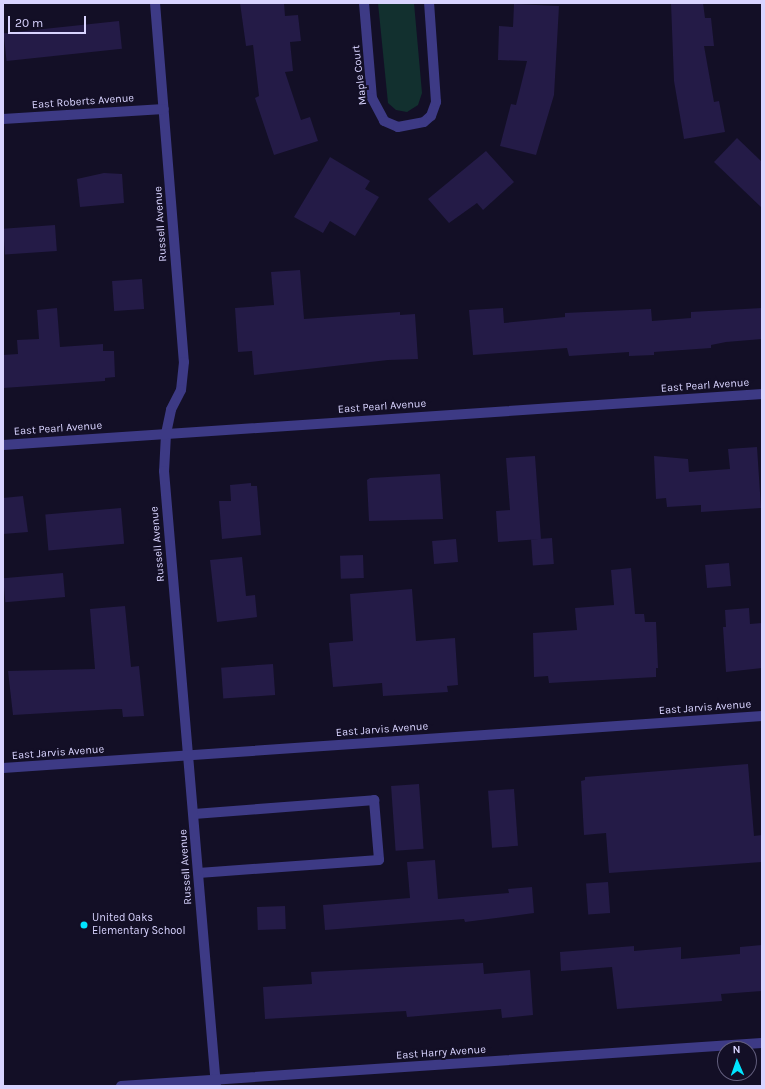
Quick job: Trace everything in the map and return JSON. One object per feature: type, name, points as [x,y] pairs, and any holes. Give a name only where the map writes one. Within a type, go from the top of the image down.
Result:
[{"type":"street","name":"Russell Avenue","points":[[155,3],[184,362],[181,390],[171,410],[166,434],[164,471],[216,1083]]},
{"type":"street","name":"Maple Court","points":[[364,3],[372,98],[384,121],[398,127],[424,122],[431,116],[436,102],[429,3]]},
{"type":"street","name":"East Roberts Avenue","points":[[3,119],[164,108]]},
{"type":"street","name":"East Pearl Avenue","points":[[3,445],[762,394]]},
{"type":"street","name":"East Jarvis Avenue","points":[[3,768],[762,716]]},
{"type":"street","points":[[194,814],[374,800],[379,860],[198,873]]},
{"type":"street","name":"East Harry Avenue","points":[[122,1086],[216,1083],[762,1043]]},
{"type":"green space","points":[[378,3],[414,3],[422,93],[418,105],[407,112],[396,110],[388,103]]},
{"type":"building","points":[[240,3],[284,3],[285,16],[298,15],[301,41],[290,42],[293,71],[285,72],[301,120],[310,117],[318,141],[274,155],[255,98],[259,96],[253,45],[246,46]]},
{"type":"building","points":[[671,3],[703,3],[705,18],[711,18],[714,46],[704,46],[714,102],[719,101],[725,132],[684,139],[674,81]]},
{"type":"building","points":[[514,4],[559,6],[554,95],[536,155],[500,146],[511,104],[516,105],[527,61],[498,60],[499,26],[513,27]]},
{"type":"building","points":[[119,21],[122,49],[7,61],[4,33]]},
{"type":"building","points":[[737,138],[762,162],[762,208],[714,162]]},
{"type":"building","points":[[486,151],[514,182],[483,210],[477,203],[449,223],[428,199]]},
{"type":"building","points":[[330,157],[370,181],[365,189],[379,197],[355,236],[330,221],[323,233],[294,217]]},
{"type":"building","points":[[104,173],[122,174],[124,203],[80,207],[77,179]]},
{"type":"building","points":[[55,225],[57,251],[5,255],[3,229]]},
{"type":"building","points":[[300,270],[304,319],[400,312],[400,315],[415,314],[418,359],[388,360],[254,375],[252,351],[238,352],[235,308],[274,305],[271,272]]},
{"type":"building","points":[[142,279],[144,309],[114,311],[112,281]]},
{"type":"building","points":[[57,308],[60,347],[103,344],[103,351],[114,351],[115,377],[105,378],[105,381],[3,388],[3,355],[18,354],[17,340],[39,339],[37,310]]},
{"type":"building","points":[[503,308],[504,323],[565,317],[565,313],[651,309],[652,321],[691,318],[691,312],[762,308],[762,339],[726,342],[711,345],[711,348],[654,352],[654,355],[629,356],[629,352],[569,356],[567,348],[473,355],[469,310]]},
{"type":"building","points":[[757,447],[761,508],[701,512],[701,505],[667,507],[666,498],[656,499],[654,456],[688,459],[689,472],[730,469],[728,449]]},
{"type":"building","points":[[535,456],[541,539],[498,542],[496,511],[510,510],[506,458]]},
{"type":"building","points":[[440,474],[443,519],[369,521],[367,480],[370,478]]},
{"type":"building","points":[[251,483],[251,486],[257,486],[261,535],[222,539],[219,501],[231,501],[230,485]]},
{"type":"building","points":[[23,496],[28,532],[3,534],[3,498]]},
{"type":"building","points":[[121,508],[124,544],[48,550],[45,515]]},
{"type":"building","points":[[552,538],[554,564],[533,565],[531,539]]},
{"type":"building","points":[[456,539],[458,562],[434,564],[432,541]]},
{"type":"building","points":[[363,555],[364,578],[341,579],[340,556]]},
{"type":"building","points":[[242,557],[246,596],[255,595],[257,617],[217,622],[210,560]]},
{"type":"building","points":[[729,563],[731,586],[707,588],[705,565]]},
{"type":"building","points":[[631,568],[635,614],[644,614],[645,622],[656,622],[658,668],[656,668],[656,677],[549,683],[548,676],[534,677],[533,633],[577,630],[575,608],[614,605],[611,570]]},
{"type":"building","points":[[63,573],[65,597],[5,602],[3,578]]},
{"type":"building","points":[[412,589],[416,641],[455,638],[458,685],[447,686],[448,692],[383,696],[382,683],[333,687],[329,643],[353,641],[350,594]]},
{"type":"building","points":[[125,606],[131,667],[139,666],[144,716],[123,717],[122,709],[13,715],[8,671],[95,669],[90,609]]},
{"type":"building","points":[[749,608],[750,624],[762,623],[762,668],[726,672],[723,627],[726,627],[725,610]]},
{"type":"building","points":[[273,664],[275,695],[223,699],[221,668]]},
{"type":"building","points":[[748,764],[754,836],[762,835],[762,862],[609,873],[606,833],[584,835],[581,781],[585,780],[585,777]]},
{"type":"building","points":[[419,784],[424,849],[396,851],[391,786]]},
{"type":"building","points":[[514,789],[518,846],[492,848],[488,791]]},
{"type":"building","points":[[435,860],[438,899],[509,893],[508,889],[532,887],[534,913],[465,922],[464,919],[325,930],[323,905],[410,898],[407,862]]},
{"type":"building","points":[[608,882],[610,913],[588,914],[586,884]]},
{"type":"building","points":[[285,906],[286,929],[258,930],[257,907]]},
{"type":"building","points":[[762,945],[762,991],[721,994],[722,1001],[617,1009],[612,967],[561,971],[560,952],[634,946],[634,951],[681,947],[681,959],[740,954],[740,947]]},
{"type":"building","points":[[483,963],[484,974],[530,970],[533,1015],[502,1018],[501,1009],[407,1017],[406,1011],[265,1019],[263,987],[312,984],[311,972]]},
{"type":"place","name":"United Oaks Elementary School","points":[[84,925]]}]
